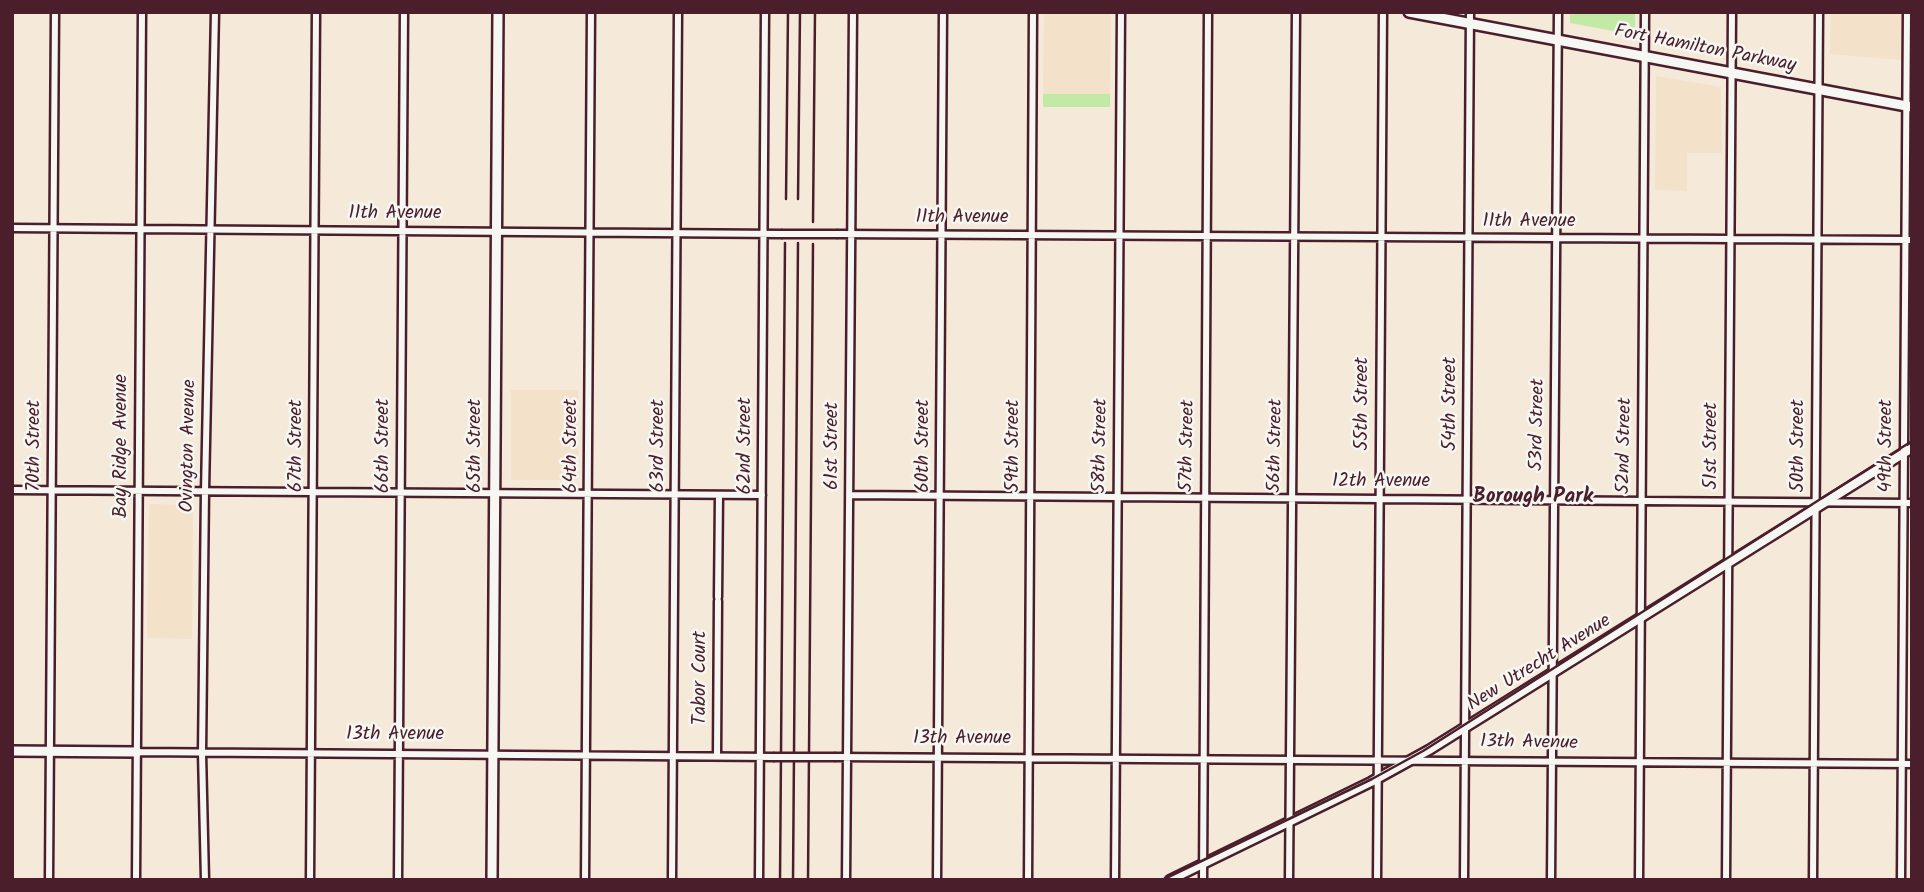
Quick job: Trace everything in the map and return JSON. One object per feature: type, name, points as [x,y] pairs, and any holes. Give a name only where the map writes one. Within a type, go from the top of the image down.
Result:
[{"type":"main road","name":"65th Street","points":[[492,880],[498,12]]},
{"type":"main road","name":"Fort Hamilton Parkway","points":[[1409,12],[1909,107]]},
{"type":"main road","name":"13th Avenue","points":[[12,751],[137,752]]},
{"type":"street","name":"70th Street","points":[[49,880],[55,12]]},
{"type":"street","name":"Bay Ridge Avenue","points":[[136,880],[142,12]]},
{"type":"street","name":"Ovington Avenue","points":[[205,880],[202,752],[205,491],[215,12]]},
{"type":"street","name":"67th Street","points":[[310,880],[316,12]]},
{"type":"street","name":"66th Street","points":[[398,880],[404,12]]},
{"type":"street","name":"64th Street","points":[[585,880],[591,12]]},
{"type":"street","name":"63rd Street","points":[[672,880],[678,12]]},
{"type":"street","name":"62nd Street","points":[[760,880],[765,12]]},
{"type":"street","name":"61st Street","points":[[846,880],[853,12]]},
{"type":"street","name":"60th Street","points":[[937,880],[943,12]]},
{"type":"street","name":"59th Street","points":[[1028,880],[1034,12]]},
{"type":"street","name":"58th Street","points":[[1115,880],[1121,12]]},
{"type":"street","name":"57th Street","points":[[1202,880],[1209,12]]},
{"type":"street","name":"56th Street","points":[[1289,880],[1296,12]]},
{"type":"street","name":"55th Street","points":[[1377,880],[1383,12]]},
{"type":"street","name":"54th Street","points":[[1464,880],[1470,12]]},
{"type":"street","name":"53rd Street","points":[[1551,880],[1558,12]]},
{"type":"street","name":"52nd Street","points":[[1639,880],[1645,12]]},
{"type":"street","name":"51st Street","points":[[1726,880],[1732,12]]},
{"type":"street","name":"50th Street","points":[[1813,880],[1819,12]]},
{"type":"street","name":"49th Street","points":[[1901,880],[1903,503],[1908,451],[1907,12]]},
{"type":"street","name":"11th Avenue","points":[[12,228],[1909,240]]},
{"type":"street","name":"New Utrecht Avenue","points":[[1170,880],[1378,779],[1465,729],[1816,506],[1826,503],[1908,451]]},
{"type":"street","points":[[12,490],[762,495]]},
{"type":"street","name":"Tabor Court","points":[[717,756],[719,495]]},
{"type":"street","name":"12th Avenue","points":[[850,495],[1554,500],[1816,506]]},
{"type":"street","points":[[1826,503],[1912,503]]},
{"type":"street","name":"13th Avenue","points":[[137,752],[1912,764]]},
{"type":"shaded area","points":[[1044,12],[1111,12],[1110,107],[1043,107]]},
{"type":"shaded area","points":[[1831,12],[1912,12],[1912,61],[1830,54]]},
{"type":"shaded area","points":[[1656,76],[1721,87],[1722,153],[1687,153],[1687,191],[1655,190]]},
{"type":"shaded area","points":[[511,390],[578,390],[578,480],[511,480]]},
{"type":"shaded area","points":[[149,504],[193,505],[192,639],[147,638]]},
{"type":"green space","points":[[1570,12],[1635,12],[1635,35],[1570,23]]},
{"type":"green space","points":[[1043,94],[1110,94],[1110,107],[1043,107]]},
{"type":"railway","points":[[786,199],[788,12]]},
{"type":"railway","points":[[798,199],[800,12]]},
{"type":"railway","points":[[813,222],[815,12]]},
{"type":"railway","points":[[780,880],[785,243]]},
{"type":"railway","points":[[793,880],[798,243]]},
{"type":"railway","points":[[808,880],[813,244]]},
{"type":"railway","points":[[1162,880],[1372,779],[1423,751],[1912,441]]},
{"type":"district","name":"Borough Park","points":[[1533,498]]}]
